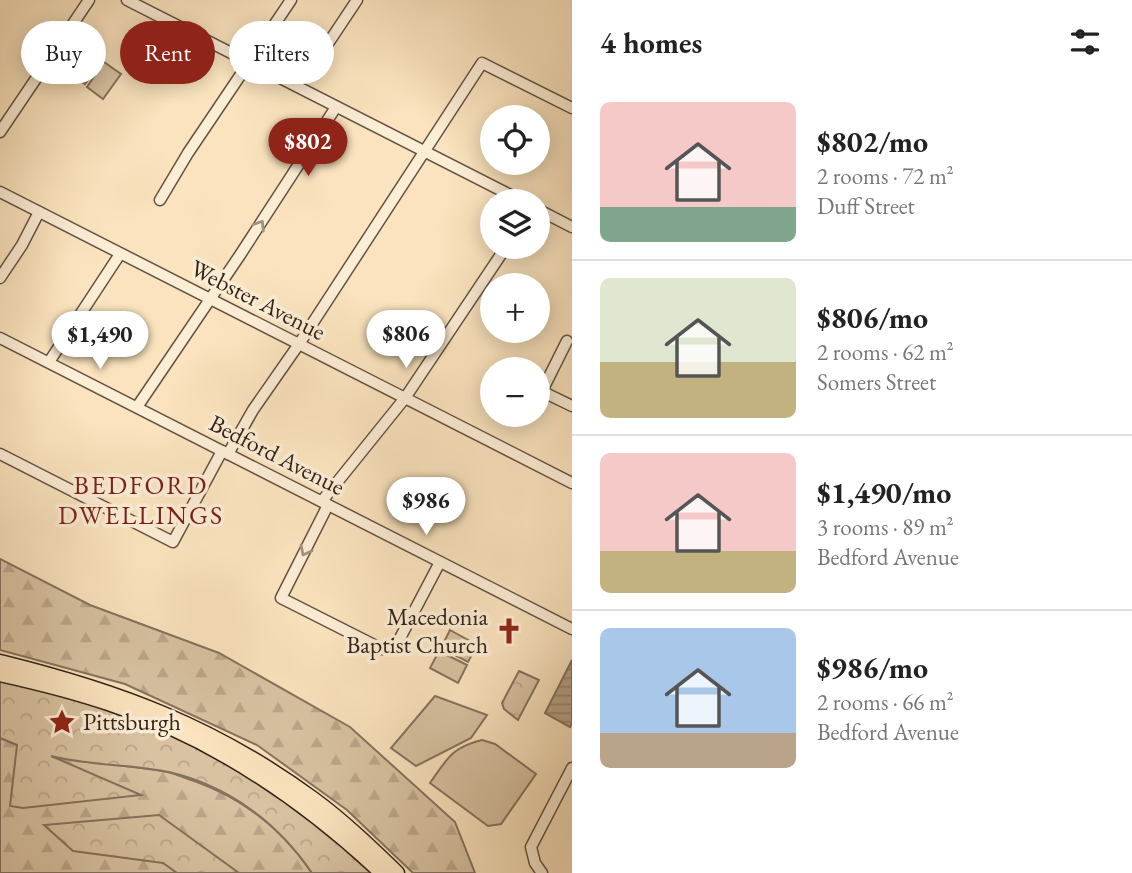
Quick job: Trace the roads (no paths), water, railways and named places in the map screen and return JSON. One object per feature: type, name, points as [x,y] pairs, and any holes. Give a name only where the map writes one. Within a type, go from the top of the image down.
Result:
[{"type":"main road","points":[[0,662],[122,696],[157,709],[222,741],[315,800],[397,873]]},
{"type":"main road","points":[[0,674],[110,704],[161,723],[208,746],[297,801],[382,873]]},
{"type":"street","points":[[0,132],[89,0]]},
{"type":"street","points":[[127,0],[229,53]]},
{"type":"street","points":[[277,21],[291,0]]},
{"type":"street","points":[[334,34],[357,0]]},
{"type":"street","points":[[0,454],[173,542],[225,452],[299,344],[482,63],[572,108]]},
{"type":"street","points":[[160,200],[235,84]]},
{"type":"street","points":[[290,84],[498,189]]},
{"type":"street","points":[[137,407],[211,299],[335,107]]},
{"type":"street","name":"Webster Avenue","points":[[0,192],[572,484]]},
{"type":"street","points":[[0,278],[22,245],[38,212]]},
{"type":"street","points":[[550,216],[572,227]]},
{"type":"street","points":[[49,362],[120,254]]},
{"type":"street","points":[[440,562],[393,647],[383,649],[281,598],[325,503],[405,398],[498,259]]},
{"type":"street","name":"Bedford Avenue","points":[[0,338],[572,629]]},
{"type":"street","points":[[550,372],[568,341]]},
{"type":"street","points":[[550,395],[572,406]]},
{"type":"street","points":[[542,873],[535,863],[531,848],[572,769]]},
{"type":"place","name":"Macedonia Baptist Church","points":[[509,631]]},
{"type":"place","name":"Pittsburgh","points":[[62,722]]},
{"type":"district","name":"BEDFORD DWELLINGS","points":[[141,500]]}]
